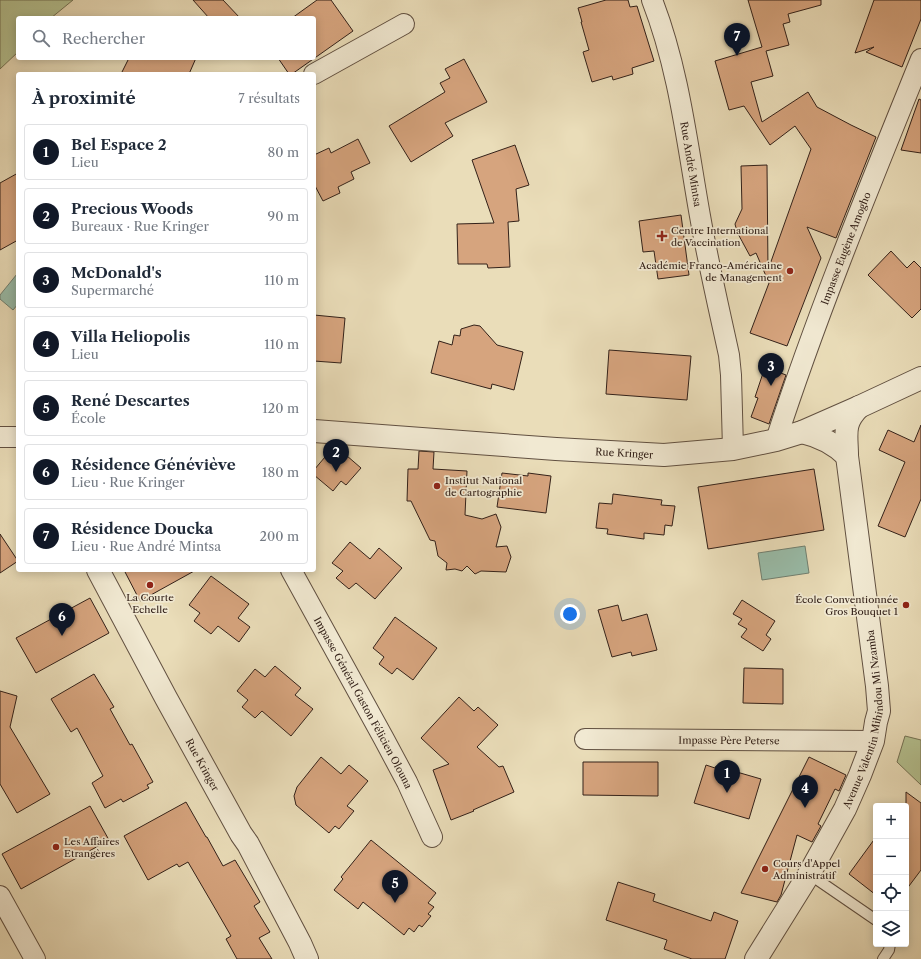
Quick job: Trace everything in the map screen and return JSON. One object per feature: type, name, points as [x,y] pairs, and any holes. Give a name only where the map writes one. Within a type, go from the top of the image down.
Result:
[{"type":"street","name":"Rue André Mintsa","points":[[652,0],[674,67],[685,121],[700,216],[729,355],[733,449]]},
{"type":"street","points":[[316,73],[404,24]]},
{"type":"street","name":"Impasse Eugène Amogho","points":[[776,440],[794,385],[845,247],[921,58]]},
{"type":"street","name":"Rue Kringer","points":[[316,431],[556,449],[664,455],[733,449],[776,440],[802,432],[921,378]]},
{"type":"street","name":"Avenue Valentin Mihindou Mi Nzamba","points":[[756,959],[809,874],[845,809],[873,741],[878,711],[877,686],[846,441],[849,419],[859,407]]},
{"type":"street","points":[[802,432],[822,438],[841,450],[847,456]]},
{"type":"street","points":[[0,437],[16,437]]},
{"type":"street","name":"Rue Kringer","points":[[99,572],[166,698],[248,844],[307,959]]},
{"type":"street","name":"Impasse Général Gaston Félicien Olouna","points":[[292,572],[382,734],[407,782],[432,837]]},
{"type":"street","name":"Impasse Père Peterse","points":[[585,739],[873,741]]},
{"type":"street","points":[[0,896],[35,959]]},
{"type":"lane","points":[[809,874],[873,918]]},
{"type":"lane","points":[[883,959],[890,947]]},
{"type":"shaded area","points":[[0,0],[73,0],[53,16],[16,16],[16,54],[0,69]]},
{"type":"shaded area","points":[[16,275],[16,306],[13,310],[0,299],[0,295]]},
{"type":"shaded area","points":[[805,546],[809,573],[762,580],[758,553]]},
{"type":"shaded area","points":[[905,736],[921,740],[921,785],[897,762]]},
{"type":"building","points":[[193,0],[223,0],[238,16],[207,16]]},
{"type":"building","points":[[317,0],[331,0],[353,31],[316,57],[316,16],[295,16]]},
{"type":"building","points":[[606,0],[628,0],[630,7],[637,6],[654,61],[632,68],[633,74],[613,80],[612,76],[592,82],[583,52],[589,50],[578,8]]},
{"type":"building","points":[[748,0],[821,0],[821,5],[788,14],[790,22],[783,24],[789,45],[766,51],[773,76],[751,82],[762,122],[808,92],[817,107],[876,137],[836,238],[807,227],[821,258],[787,346],[750,333],[769,283],[756,253],[750,256],[737,232],[735,224],[742,209],[741,166],[767,165],[768,270],[811,149],[795,126],[770,145],[744,106],[729,110],[715,61],[762,47]]},
{"type":"building","points":[[874,0],[921,0],[921,19],[902,67],[866,52],[874,47],[855,53]]},
{"type":"building","points":[[464,59],[487,102],[445,123],[453,136],[411,162],[389,126],[445,92],[440,83],[450,78],[445,69]]},
{"type":"building","points":[[128,60],[195,60],[190,72],[122,72]]},
{"type":"building","points":[[279,60],[312,60],[295,72],[288,72]]},
{"type":"building","points":[[919,99],[921,100],[921,153],[901,150]]},
{"type":"building","points":[[358,139],[370,163],[351,172],[354,179],[338,187],[340,193],[323,201],[316,188],[316,154],[329,148],[331,153]]},
{"type":"building","points":[[515,145],[529,185],[516,189],[519,221],[508,222],[510,267],[488,268],[487,264],[458,264],[457,224],[494,223],[472,160]]},
{"type":"building","points":[[16,174],[16,241],[0,250],[0,183]]},
{"type":"building","name":"Centre International de Vaccination","points":[[681,215],[689,275],[658,279],[654,251],[643,252],[639,221]]},
{"type":"building","points":[[891,251],[907,268],[914,261],[921,268],[921,309],[912,318],[868,275]]},
{"type":"building","points":[[316,315],[345,318],[341,363],[316,361]]},
{"type":"building","points":[[474,325],[480,326],[497,345],[523,352],[514,390],[492,384],[491,389],[431,373],[439,341],[452,345],[454,335],[460,336],[461,329]]},
{"type":"building","points":[[609,350],[691,356],[687,400],[606,394]]},
{"type":"building","points":[[765,367],[786,375],[769,424],[751,417],[758,398],[755,397]]},
{"type":"building","points":[[921,425],[921,499],[905,537],[878,526],[905,462],[879,450],[888,430],[914,442]]},
{"type":"building","points":[[339,449],[361,468],[346,485],[341,481],[333,491],[316,477],[316,468],[325,457],[329,461]]},
{"type":"building","points":[[419,451],[434,452],[433,469],[467,471],[465,515],[482,519],[496,514],[501,527],[496,547],[507,546],[511,557],[506,572],[481,571],[475,574],[467,566],[462,571],[455,569],[446,570],[447,563],[438,556],[435,541],[430,540],[411,501],[407,501],[408,469],[418,469]]},
{"type":"building","points":[[814,469],[824,530],[708,549],[698,487]]},
{"type":"building","points":[[502,473],[528,476],[528,473],[551,476],[546,513],[497,507]]},
{"type":"building","points":[[613,494],[662,500],[661,505],[675,506],[672,526],[665,525],[664,535],[644,533],[644,539],[607,534],[608,529],[596,528],[599,503],[612,504]]},
{"type":"building","points":[[0,534],[16,558],[16,562],[0,573]]},
{"type":"building","points":[[350,542],[370,559],[379,548],[402,568],[375,599],[356,583],[349,589],[336,578],[343,571],[332,563]]},
{"type":"building","name":"La Courte Echelle","points":[[125,572],[192,572],[140,601]]},
{"type":"building","points":[[211,576],[249,604],[238,618],[250,627],[239,642],[218,626],[211,634],[194,621],[200,613],[189,605]]},
{"type":"building","points":[[90,598],[109,633],[36,673],[16,638]]},
{"type":"building","points":[[742,600],[775,621],[766,635],[771,639],[763,651],[741,637],[747,629],[738,624],[742,619],[733,614]]},
{"type":"building","points":[[618,605],[622,621],[647,614],[657,650],[632,656],[631,652],[612,657],[598,610]]},
{"type":"building","points":[[395,617],[437,648],[413,680],[397,668],[392,674],[379,664],[384,657],[373,648]]},
{"type":"building","points":[[275,666],[301,688],[295,695],[313,709],[291,736],[262,711],[255,718],[242,707],[248,700],[237,691],[255,669],[265,677]]},
{"type":"building","points":[[744,668],[783,669],[783,704],[743,703]]},
{"type":"building","points":[[94,674],[114,707],[110,709],[153,782],[147,785],[149,788],[123,802],[121,799],[105,808],[92,783],[103,776],[77,728],[71,732],[51,699]]},
{"type":"building","points":[[0,691],[17,696],[10,727],[50,794],[17,813],[0,784]]},
{"type":"building","points":[[459,697],[474,711],[478,707],[498,725],[477,747],[499,767],[503,766],[514,792],[451,820],[433,770],[449,764],[421,738]]},
{"type":"building","points":[[321,757],[341,774],[349,765],[368,781],[347,806],[354,811],[339,829],[335,826],[329,833],[296,805],[294,796],[297,787]]},
{"type":"building","points":[[809,757],[846,775],[839,791],[835,789],[818,824],[821,826],[812,842],[797,835],[781,895],[777,902],[741,893]]},
{"type":"building","points":[[583,762],[658,762],[658,796],[583,795]]},
{"type":"building","points":[[706,765],[715,768],[716,766],[761,779],[749,819],[694,803]]},
{"type":"building","points":[[906,792],[921,803],[921,870],[909,886],[909,803],[906,803]]},
{"type":"building","points":[[186,802],[223,866],[235,860],[260,902],[254,906],[270,932],[259,938],[272,959],[237,959],[226,939],[231,936],[188,862],[179,867],[177,864],[148,880],[124,836]]},
{"type":"building","name":"Les Affaires Etrangères","points":[[90,806],[109,840],[21,889],[2,854]]},
{"type":"building","points":[[371,840],[436,893],[428,903],[434,907],[428,914],[431,916],[422,927],[419,925],[414,932],[409,928],[404,935],[363,902],[358,909],[334,890],[343,879],[341,877]]},
{"type":"building","points":[[873,841],[873,893],[849,874]]},
{"type":"building","points":[[618,882],[655,894],[653,901],[711,921],[714,912],[738,921],[725,959],[692,959],[664,949],[667,940],[606,920]]},
{"type":"place","name":"Résidence Doucka","points":[[737,56]]},
{"type":"place","name":"Centre International de Vaccination","points":[[662,236]]},
{"type":"place","name":"Académie Franco-Américaine de Management","points":[[790,271]]},
{"type":"place","name":"McDonald's","points":[[771,386]]},
{"type":"place","name":"Precious Woods","points":[[336,472]]},
{"type":"place","name":"Institut National de Cartographie","points":[[437,486]]},
{"type":"place","name":"La Courte Echelle","points":[[150,585]]},
{"type":"place","name":"École Conventionnée Gros Bouquet 1","points":[[906,605]]},
{"type":"place","name":"Résidence Généviève","points":[[62,636]]},
{"type":"place","name":"Bel Espace 2","points":[[727,793]]},
{"type":"place","name":"Villa Heliopolis","points":[[805,808]]},
{"type":"place","name":"Les Affaires Etrangères","points":[[56,847]]},
{"type":"place","name":"Cours d'Appel Administratif","points":[[765,869]]},
{"type":"place","name":"René Descartes","points":[[395,903]]}]
